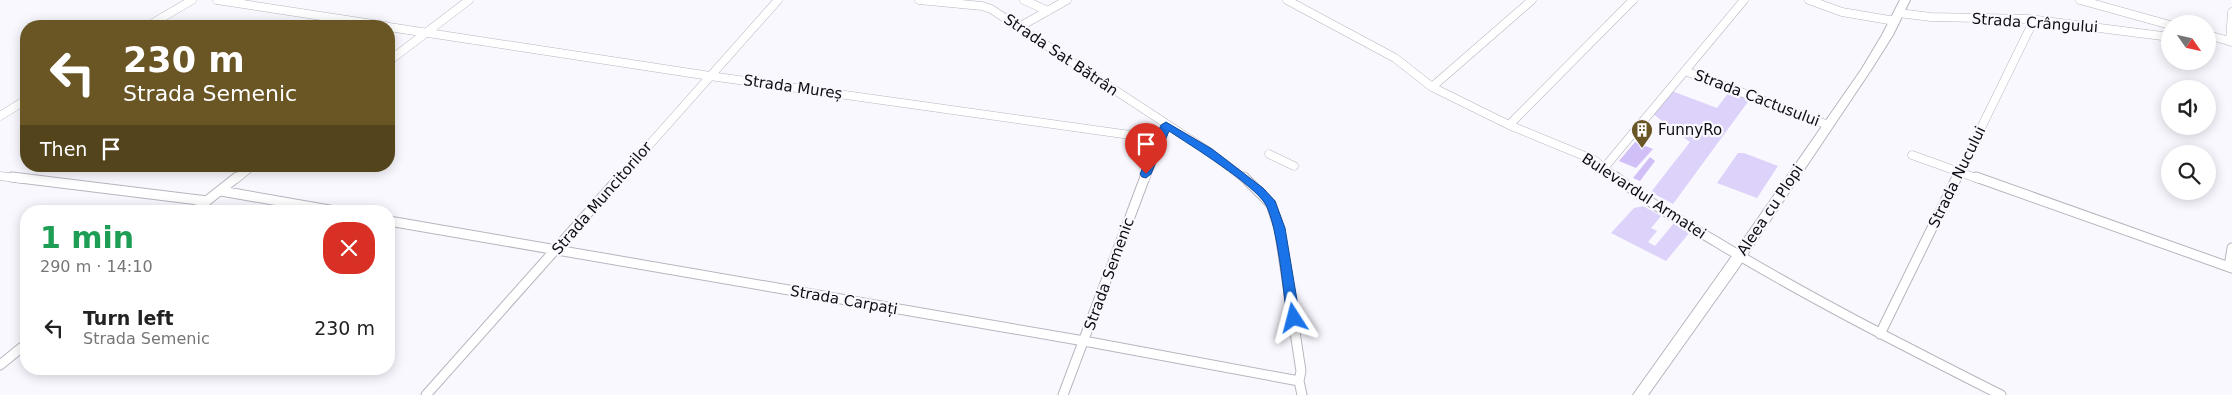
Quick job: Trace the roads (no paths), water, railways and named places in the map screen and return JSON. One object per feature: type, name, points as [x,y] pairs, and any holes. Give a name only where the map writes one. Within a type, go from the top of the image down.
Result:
[{"type":"street","points":[[158,20],[192,0]]},
{"type":"street","name":"Strada Mureș","points":[[216,0],[348,20]]},
{"type":"street","points":[[395,56],[469,0]]},
{"type":"street","name":"Strada Muncitorilor","points":[[426,395],[778,0]]},
{"type":"street","name":"Strada Sat Bătrân","points":[[920,0],[982,6],[991,9],[1241,175],[1271,204],[1279,228],[1294,318],[1301,370],[1299,381],[1302,395]]},
{"type":"street","points":[[1024,0],[1048,11]]},
{"type":"street","points":[[1019,26],[1067,0]]},
{"type":"street","name":"Bulevardul Armatei","points":[[1287,0],[1395,58],[1432,87],[1509,125],[1594,160],[1636,193],[1739,256],[1880,334],[2001,395]]},
{"type":"street","points":[[1432,87],[1532,0]]},
{"type":"street","points":[[1509,125],[1633,0]]},
{"type":"street","points":[[1604,168],[1744,0]]},
{"type":"street","name":"Strada Crângului","points":[[1809,0],[1842,12],[1897,17],[2029,19],[2161,36]]},
{"type":"street","name":"Aleea cu Plopi","points":[[1640,395],[1739,256],[1828,125],[1897,17],[1905,0]]},
{"type":"street","points":[[2080,0],[2161,22]]},
{"type":"street","points":[[2216,39],[2231,42],[2232,12]]},
{"type":"street","name":"Strada Nucului","points":[[1880,334],[2031,26],[2029,19]]},
{"type":"street","name":"Strada Mureș","points":[[395,27],[710,76],[1159,139]]},
{"type":"street","name":"Strada Cactusului","points":[[1685,71],[1828,125]]},
{"type":"street","points":[[0,116],[20,104]]},
{"type":"street","name":"Strada Semenic","points":[[1063,395],[1159,139],[1166,125]]},
{"type":"street","points":[[1269,154],[1294,166]]},
{"type":"street","points":[[1912,155],[2230,267],[2232,248]]},
{"type":"street","points":[[202,205],[245,172]]},
{"type":"street","points":[[0,176],[207,201]]},
{"type":"street","points":[[221,191],[301,205]]},
{"type":"street","name":"Strada Carpați","points":[[395,222],[1084,341],[1299,381]]},
{"type":"street","points":[[0,365],[20,349]]},
{"type":"place","name":"FunnyRo","points":[[1642,149]]}]
